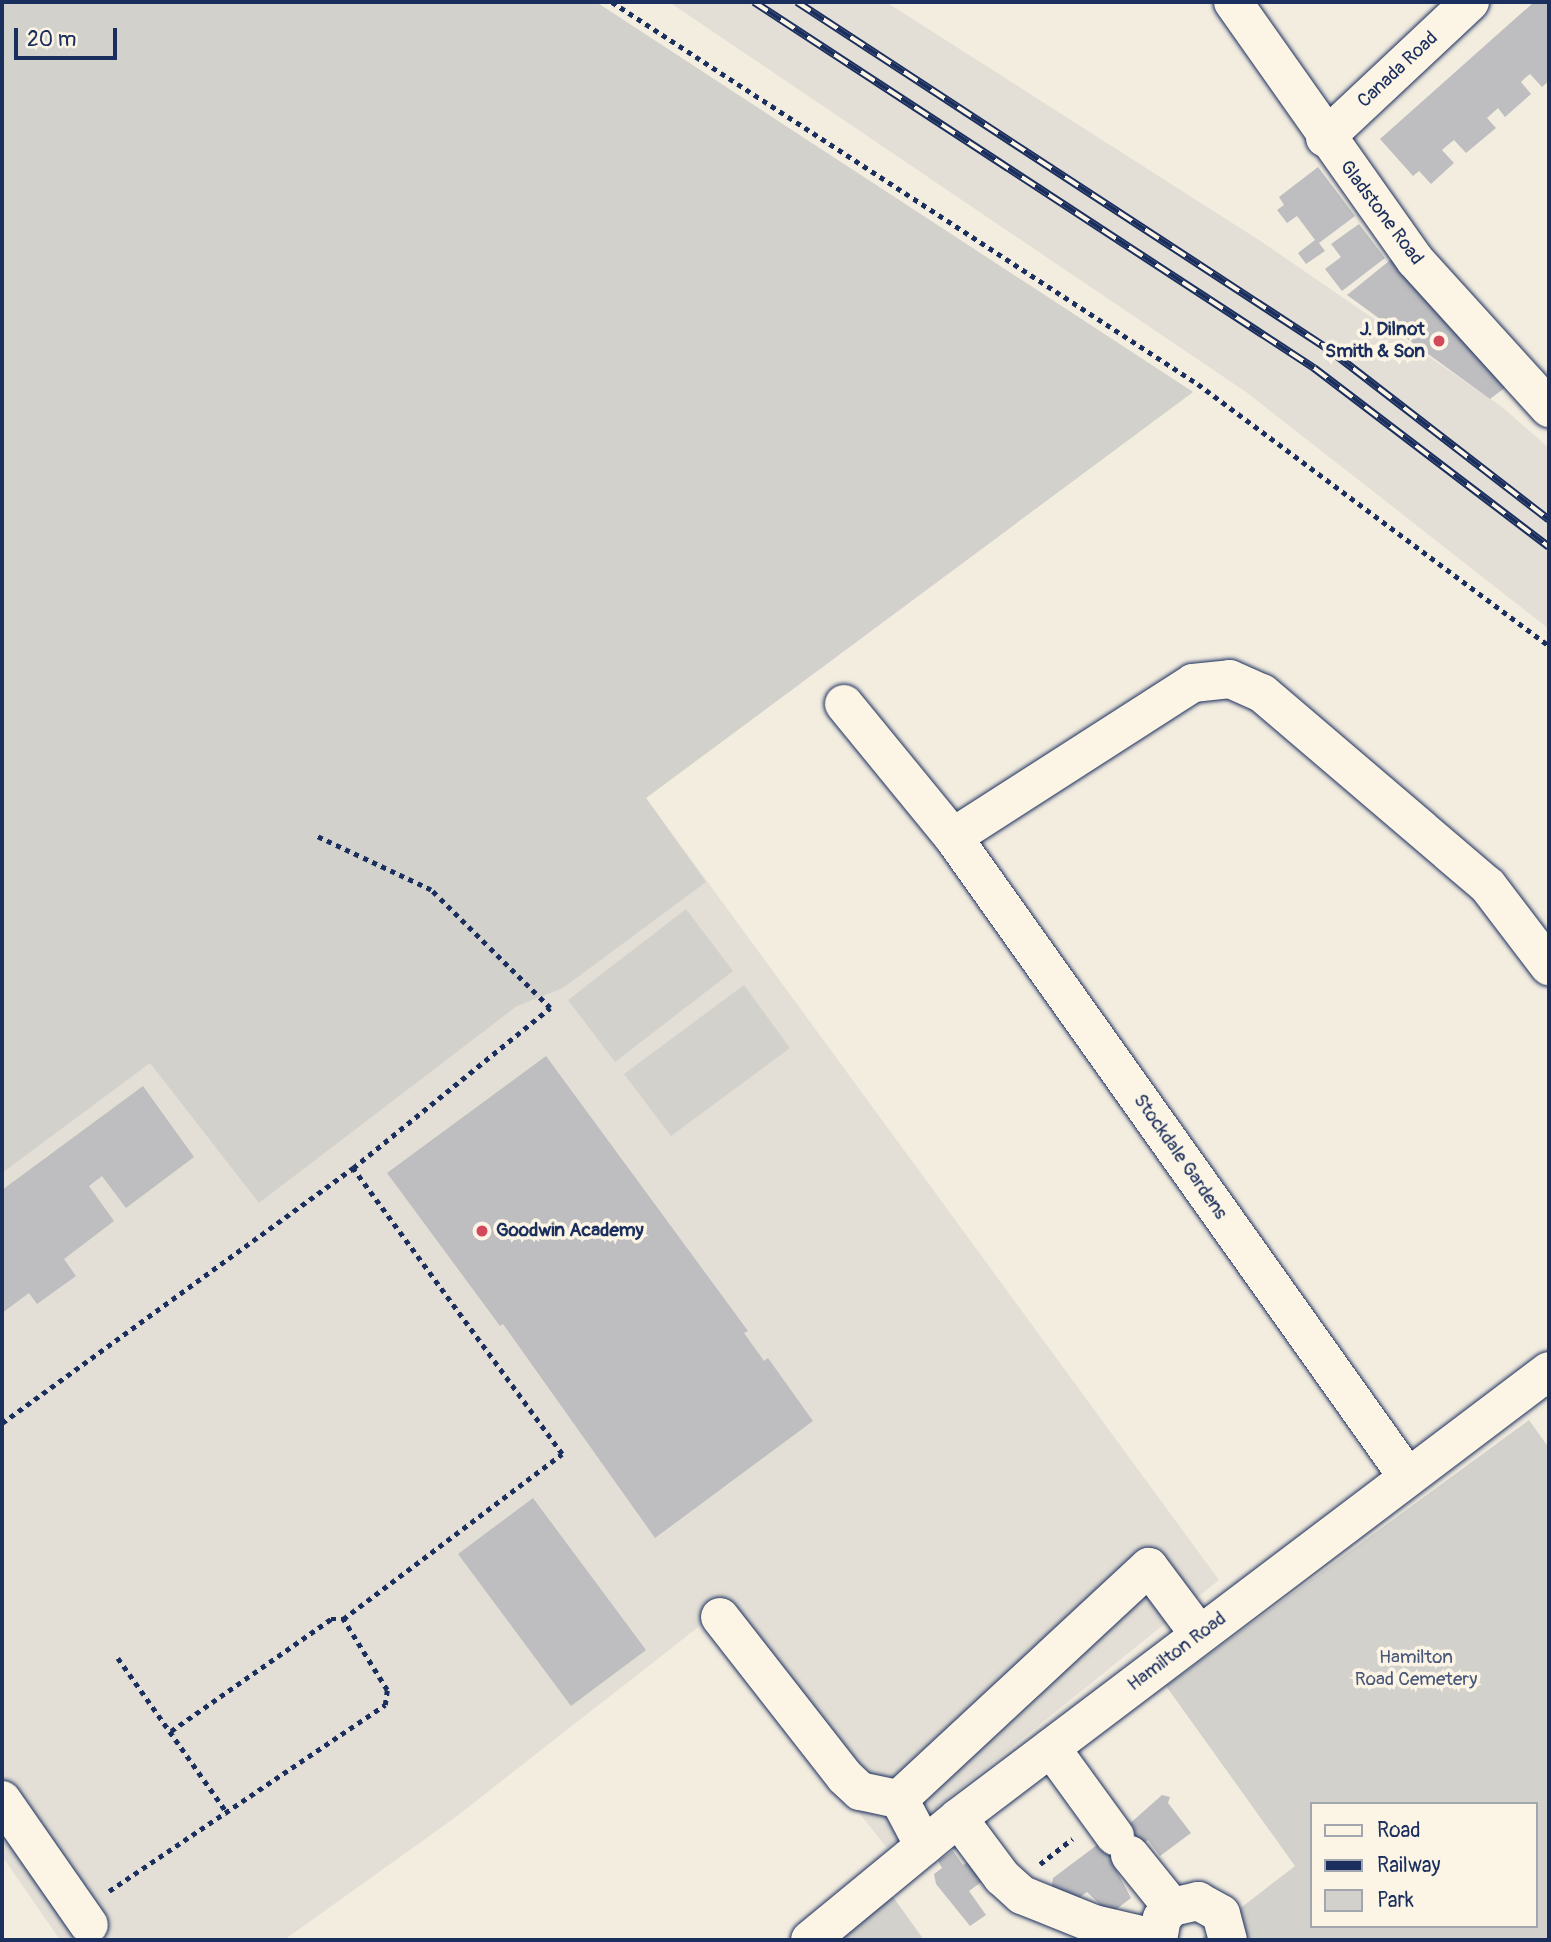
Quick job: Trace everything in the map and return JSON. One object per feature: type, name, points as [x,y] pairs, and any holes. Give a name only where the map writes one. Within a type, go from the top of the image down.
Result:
[{"type":"street","name":"Gladstone Road","points":[[1233,2],[1325,138],[1415,260],[1549,408]]},
{"type":"street","name":"Canada Road","points":[[1325,138],[1471,2]]},
{"type":"street","points":[[953,837],[1193,683],[1230,678],[1262,693],[1488,886],[1549,966]]},
{"type":"street","name":"Stockdale Gardens","points":[[844,704],[953,837],[1406,1476]]},
{"type":"street","name":"Hamilton Road","points":[[810,1940],[958,1818],[1406,1476],[1549,1371]]},
{"type":"street","points":[[900,1799],[1149,1567],[1199,1634]]},
{"type":"street","points":[[720,1617],[845,1777],[860,1791],[900,1799]]},
{"type":"street","points":[[1051,1748],[1116,1836],[1146,1932]]},
{"type":"street","points":[[900,1799],[924,1846]]},
{"type":"street","points":[[2,1800],[84,1918]]},
{"type":"street","points":[[958,1818],[1012,1886],[1042,1907],[1146,1932],[1198,1900],[1211,1905],[1227,1927],[1228,1940]]},
{"type":"path","points":[[612,2],[1198,384],[1549,646]]},
{"type":"path","points":[[2,1423],[353,1168],[550,1008],[431,890],[316,836]]},
{"type":"path","points":[[171,1731],[331,1619],[343,1619],[562,1454],[353,1168]]},
{"type":"path","points":[[84,1918],[384,1705],[387,1690],[343,1619]]},
{"type":"path","points":[[118,1658],[228,1814]]},
{"type":"path","points":[[1012,1886],[1116,1836]]},
{"type":"shaded area","name":"Goodwin Academy","points":[[596,2],[1193,392],[646,798],[1219,1580],[887,1848],[706,1621],[453,1819],[284,1940],[60,1940],[2,1856],[2,231]]},
{"type":"shaded area","points":[[669,2],[886,2],[1262,242],[1502,407],[1549,448],[1549,629],[1246,392]]},
{"type":"green space","points":[[2,2],[596,2],[1193,392],[646,798],[706,882],[563,988],[517,1006],[259,1203],[150,1063],[2,1173]]},
{"type":"green space","points":[[686,909],[733,971],[615,1062],[568,1000]]},
{"type":"green space","points":[[744,985],[790,1048],[671,1136],[624,1074]]},
{"type":"green space","name":"Hamilton Road Cemetery","points":[[1529,1420],[1549,1448],[1549,1940],[1199,1940],[1295,1866],[1166,1686]]},
{"type":"green space","points":[[891,1894],[924,1940],[832,1940]]},
{"type":"building","points":[[1534,2],[1549,2],[1549,81],[1542,87],[1530,74],[1521,82],[1531,94],[1505,117],[1498,108],[1487,118],[1496,128],[1466,153],[1454,140],[1442,150],[1454,163],[1431,184],[1419,171],[1413,176],[1380,139]]},
{"type":"building","points":[[1318,167],[1355,216],[1319,243],[1325,251],[1306,264],[1298,253],[1315,240],[1297,216],[1287,223],[1277,210],[1284,205],[1279,197]]},
{"type":"building","points":[[1359,224],[1385,258],[1342,291],[1325,269],[1341,257],[1331,244]]},
{"type":"building","name":"J. Dilnot Smith & Son","points":[[1399,253],[1506,387],[1490,399],[1347,295]]},
{"type":"building","points":[[546,1056],[748,1331],[744,1333],[764,1361],[768,1358],[813,1421],[655,1538],[503,1324],[500,1326],[387,1173]]},
{"type":"building","points":[[143,1086],[194,1157],[126,1208],[102,1176],[89,1186],[114,1221],[64,1259],[76,1276],[37,1304],[29,1293],[2,1313],[2,1190]]},
{"type":"building","points":[[533,1498],[646,1650],[571,1706],[458,1554]]},
{"type":"building","points":[[1162,1795],[1170,1797],[1168,1803],[1191,1833],[1160,1856],[1148,1840],[1114,1866],[1131,1898],[1110,1914],[1087,1892],[1072,1903],[1051,1891],[1053,1878],[1097,1845],[1100,1850]]},
{"type":"building","points":[[953,1851],[963,1865],[970,1861],[984,1880],[969,1891],[986,1915],[970,1926],[936,1884],[934,1874],[942,1868],[938,1861]]},
{"type":"railway","points":[[754,2],[1314,368],[1549,547]]},
{"type":"railway","points":[[797,2],[1328,349],[1549,520]]},
{"type":"place","name":"J. Dilnot Smith & Son","points":[[1439,341]]},
{"type":"place","name":"Goodwin Academy","points":[[482,1231]]}]
